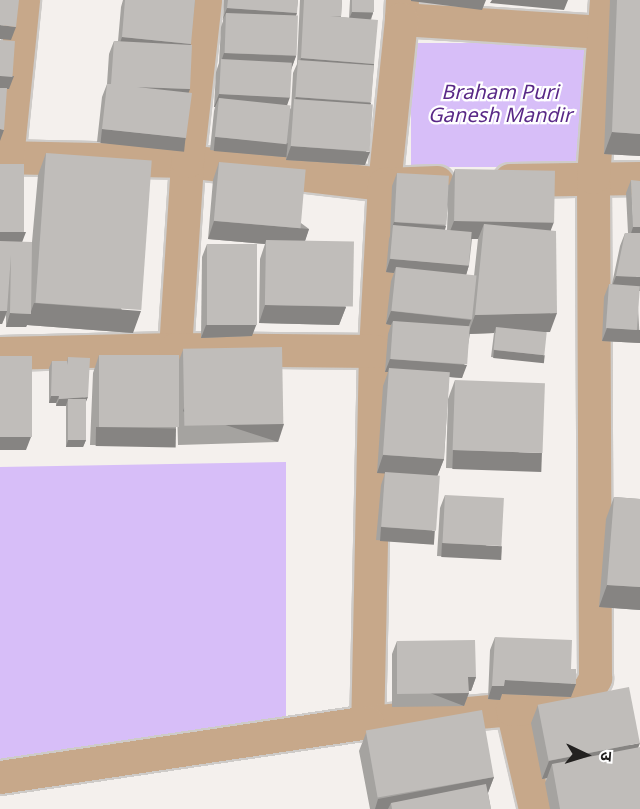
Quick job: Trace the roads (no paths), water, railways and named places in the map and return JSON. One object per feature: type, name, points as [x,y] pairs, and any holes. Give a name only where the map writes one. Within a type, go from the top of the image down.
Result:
[{"type":"street","points":[[23,0],[4,158],[187,161],[384,184],[592,177],[640,178]]},
{"type":"street","points":[[175,349],[187,161],[205,0]]},
{"type":"street","points":[[0,777],[367,722],[573,704],[590,689],[595,678],[592,177],[606,0]]},
{"type":"street","points":[[367,722],[375,351],[384,184],[401,9],[603,32]]},
{"type":"street","points":[[0,353],[175,349],[375,351]]},
{"type":"street","points":[[512,709],[536,809]]},
{"type":"park label","name":"Braham Puri Ganesh Mandir","points":[[500,106]]}]
